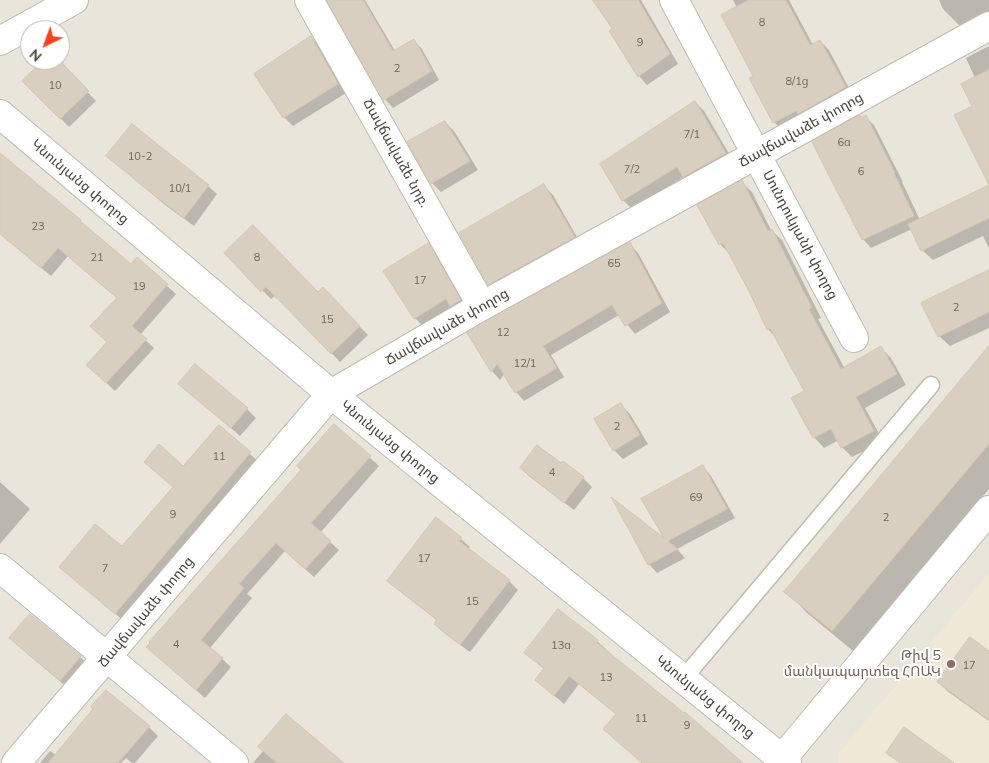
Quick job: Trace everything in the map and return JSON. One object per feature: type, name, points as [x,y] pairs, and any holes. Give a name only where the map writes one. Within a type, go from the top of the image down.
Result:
[{"type":"street","points":[[0,41],[74,0]]},
{"type":"street","name":"Ճավճավաձե նրբ.","points":[[310,0],[482,306]]},
{"type":"street","name":"Սունդուկյանի փողոց","points":[[674,0],[854,338]]},
{"type":"street","name":"Ճավճավաձե փողոց","points":[[16,763],[108,658],[331,394],[482,306],[989,26]]},
{"type":"street","name":"Կնունյանց փողոց","points":[[0,114],[331,394],[784,761]]},
{"type":"street","points":[[784,761],[989,510]]},
{"type":"street","points":[[0,568],[234,763]]},
{"type":"lane","points":[[683,679],[931,385]]},
{"type":"shaded area","points":[[0,0],[989,0],[989,763],[0,763]]},
{"type":"shaded area","name":"Թիվ 5 մանկապարտեզ ՀՈԱԿ","points":[[989,573],[989,763],[838,763],[838,754]]},
{"type":"building","points":[[327,0],[363,0],[393,51],[414,39],[432,71],[384,100]]},
{"type":"building","points":[[593,0],[638,0],[670,54],[638,77],[609,31],[612,29]]},
{"type":"building","points":[[749,0],[786,0],[810,45],[820,40],[846,87],[798,114],[796,111],[773,123],[749,78],[753,76],[721,15]]},
{"type":"building","points":[[311,36],[338,84],[283,118],[254,74]]},
{"type":"building","points":[[34,70],[69,70],[89,91],[60,119],[22,81]]},
{"type":"building","points":[[989,70],[989,185],[954,115],[972,106],[961,84]]},
{"type":"building","points":[[695,101],[726,153],[683,177],[677,167],[622,201],[600,164]]},
{"type":"building","points":[[860,115],[862,117],[866,115],[914,216],[862,240],[812,142]]},
{"type":"building","points":[[445,121],[470,161],[431,184],[407,142]]},
{"type":"building","points":[[132,124],[209,185],[184,218],[106,156]]},
{"type":"building","points":[[0,153],[131,264],[137,257],[168,284],[132,326],[147,339],[106,383],[86,365],[107,342],[90,326],[117,298],[58,248],[41,268],[0,234]]},
{"type":"building","points":[[742,180],[768,231],[772,229],[812,308],[809,309],[841,369],[881,346],[897,374],[856,397],[874,431],[841,448],[831,429],[813,438],[791,398],[804,391],[770,328],[767,330],[750,293],[723,243],[719,245],[697,205]]},
{"type":"building","points":[[544,184],[575,237],[488,285],[459,233]]},
{"type":"building","points":[[989,185],[989,218],[921,251],[908,224]]},
{"type":"building","points":[[253,225],[318,292],[323,287],[360,326],[331,354],[266,287],[261,292],[224,253]]},
{"type":"building","points":[[630,242],[662,303],[625,326],[612,305],[543,346],[557,368],[515,393],[497,364],[491,372],[467,333]]},
{"type":"building","points":[[429,243],[461,300],[450,306],[446,299],[414,319],[383,271]]},
{"type":"building","points":[[989,270],[989,312],[938,337],[921,303]]},
{"type":"building","points":[[989,346],[989,444],[832,631],[784,592]]},
{"type":"building","points":[[195,364],[248,408],[231,428],[178,384]]},
{"type":"building","points":[[621,403],[640,435],[613,451],[594,419]]},
{"type":"building","points":[[334,424],[371,456],[311,523],[331,541],[305,569],[276,543],[239,584],[244,588],[201,640],[223,658],[196,690],[146,647],[301,470],[297,466]]},
{"type":"building","points":[[219,425],[251,452],[115,614],[59,567],[95,524],[122,546],[173,487],[144,462],[159,444],[183,466]]},
{"type":"building","points":[[537,445],[584,477],[564,503],[520,468]]},
{"type":"building","points":[[703,465],[727,509],[668,541],[678,549],[648,565],[611,497],[664,538],[641,499]]},
{"type":"building","points":[[436,517],[462,538],[459,541],[510,580],[460,645],[434,624],[437,620],[387,581]]},
{"type":"building","points":[[558,609],[598,640],[596,642],[685,712],[743,763],[642,763],[603,729],[616,714],[569,676],[554,696],[535,680],[544,668],[524,653]]},
{"type":"building","points":[[30,614],[81,656],[60,681],[9,638]]},
{"type":"building","points":[[970,637],[989,651],[989,720],[937,682]]},
{"type":"building","points":[[106,690],[150,726],[118,763],[48,763],[93,709],[91,707]]},
{"type":"building","points":[[286,714],[344,763],[277,763],[258,747]]},
{"type":"building","points":[[904,727],[954,763],[900,763],[886,753]]},
{"type":"place","name":"Թիվ 5 մանկապարտեզ ՀՈԱԿ","points":[[951,664]]}]
